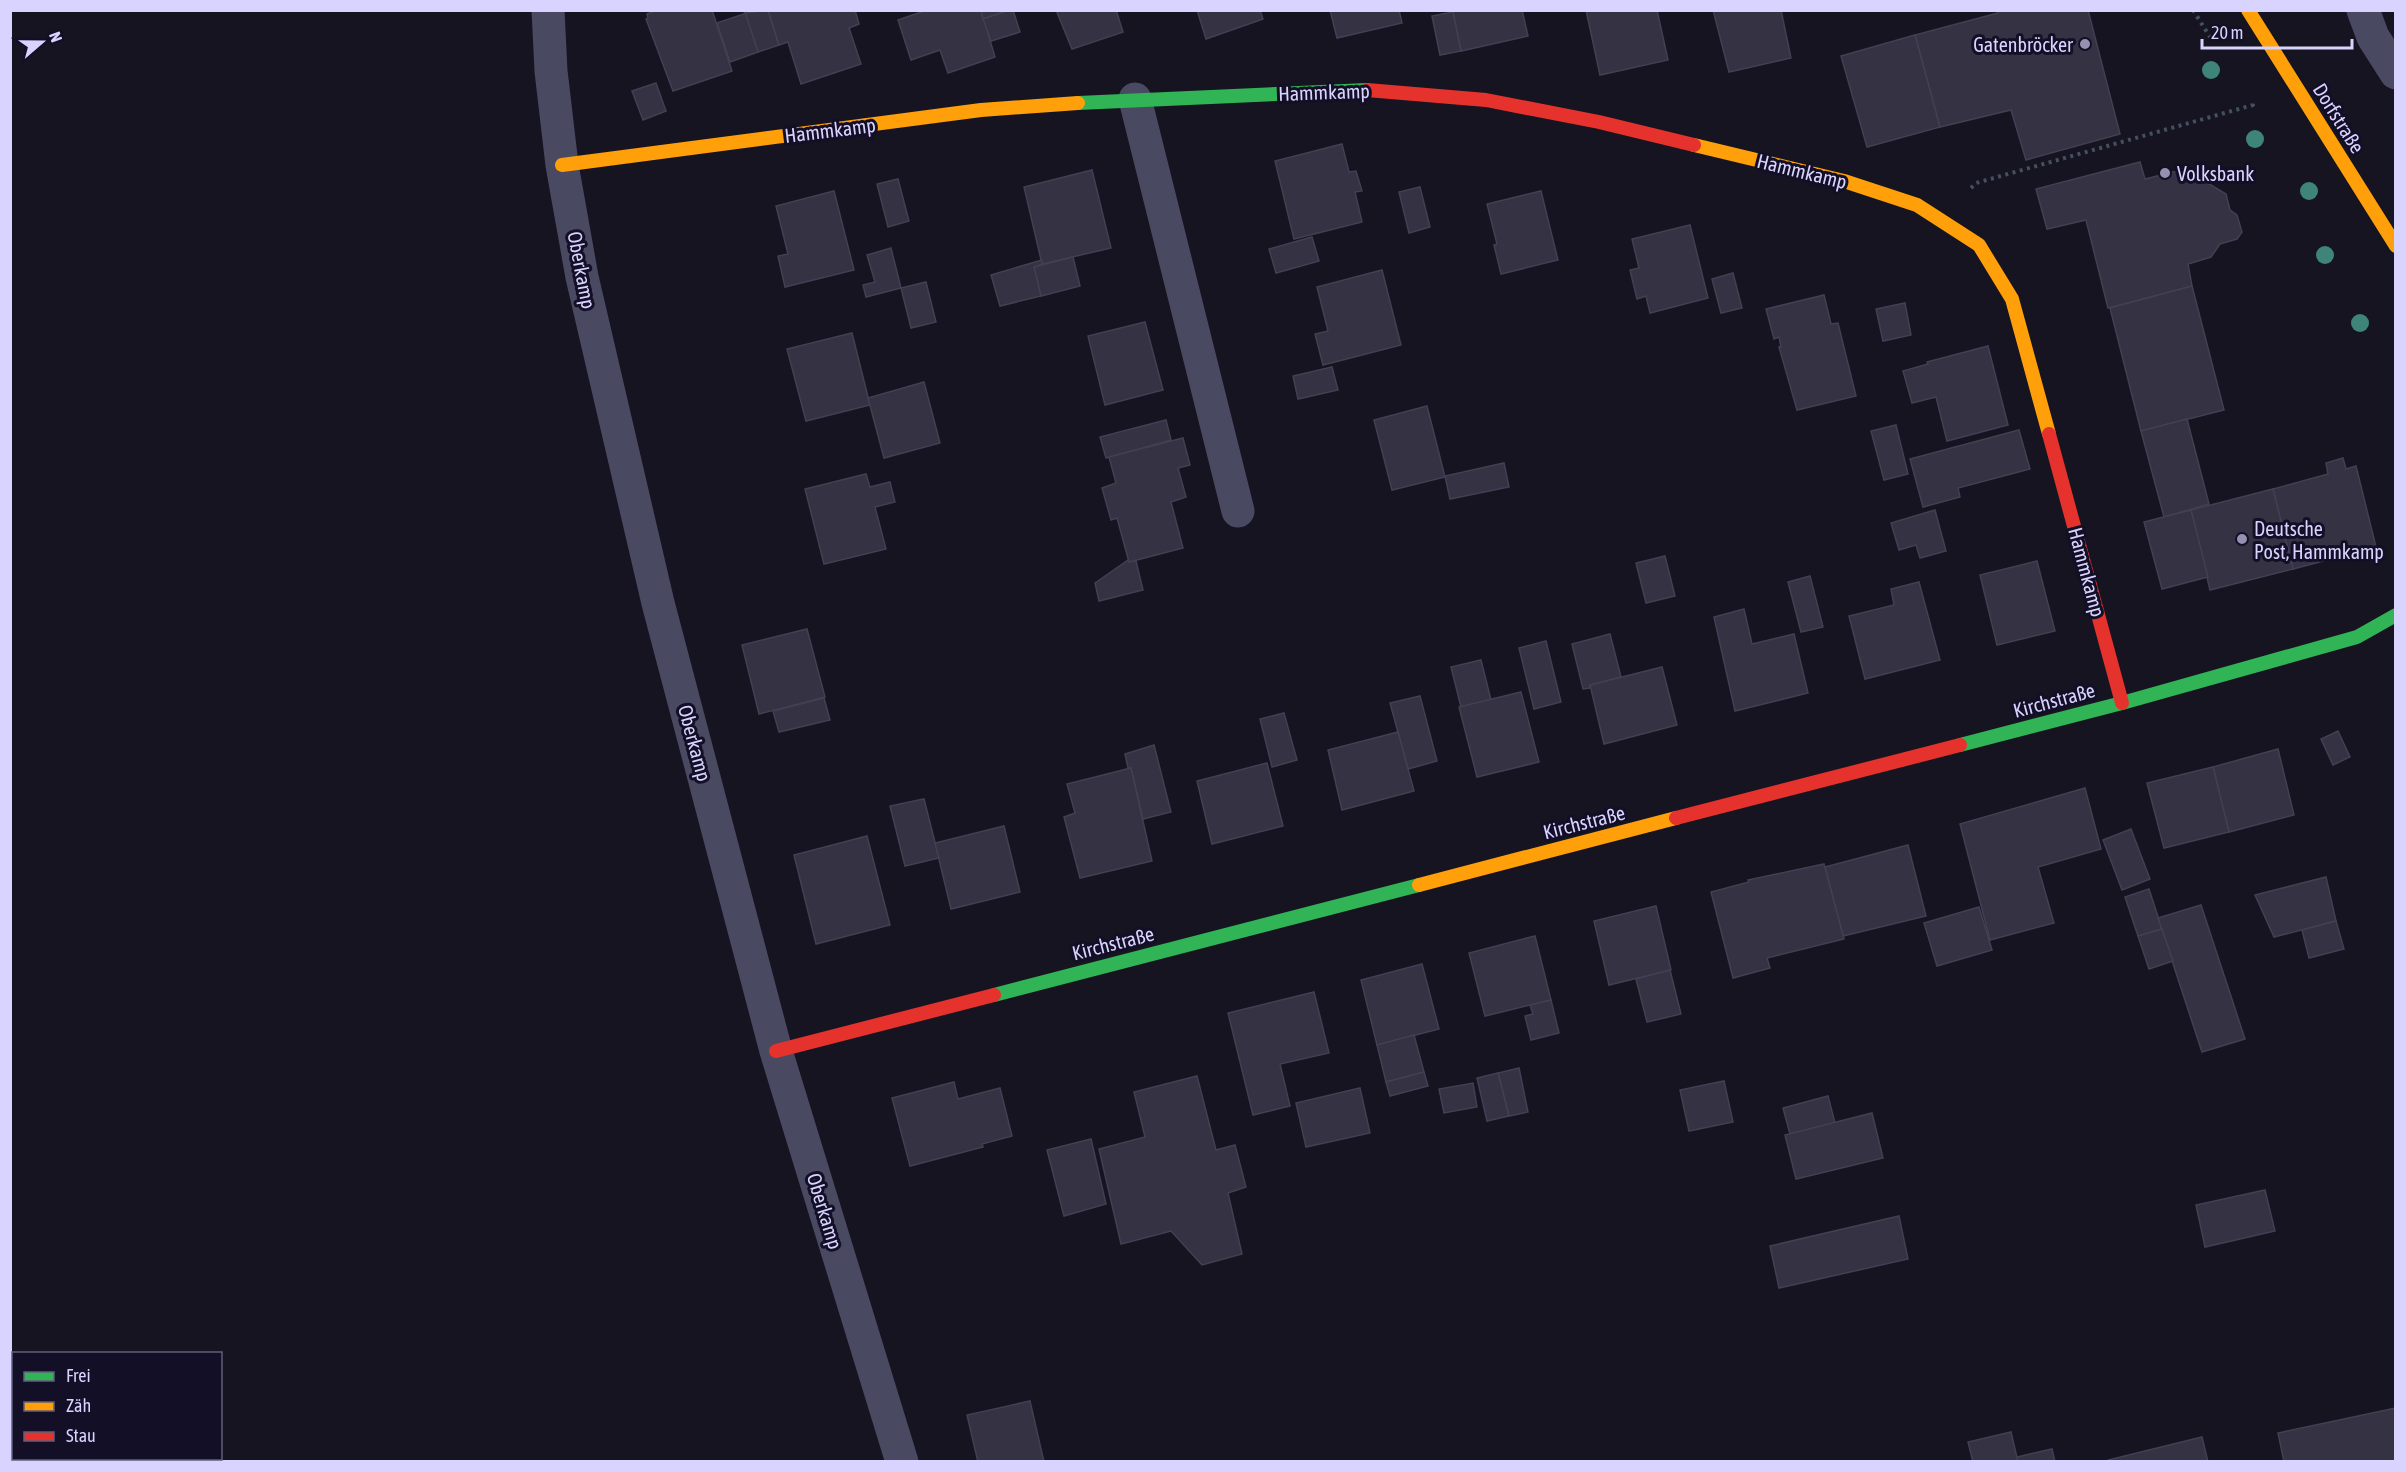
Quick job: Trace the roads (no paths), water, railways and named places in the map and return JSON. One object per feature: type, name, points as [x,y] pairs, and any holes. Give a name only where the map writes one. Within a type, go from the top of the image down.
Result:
[{"type":"street","name":"Oberkamp","points":[[548,10],[551,71],[562,165],[582,277],[658,603],[776,1051],[902,1461]]},
{"type":"street","name":"Dorfstraße","points":[[2248,10],[2396,246]]},
{"type":"street","points":[[2363,10],[2373,37],[2396,73]]},
{"type":"street","name":"Hammkamp","points":[[562,165],[981,110],[1135,99],[1371,90],[1486,100],[1599,122],[1844,181],[1917,205],[1979,245],[2012,299],[2122,703]]},
{"type":"street","points":[[1135,99],[1238,511]]},
{"type":"street","name":"Kirchstraße","points":[[776,1051],[2122,703],[2356,637],[2396,615]]},
{"type":"place","name":"Gatenbröcker","points":[[2085,44]]},
{"type":"place","name":"Volksbank","points":[[2165,173]]},
{"type":"place","name":"Deutsche Post, Hammkamp","points":[[2242,539]]}]
